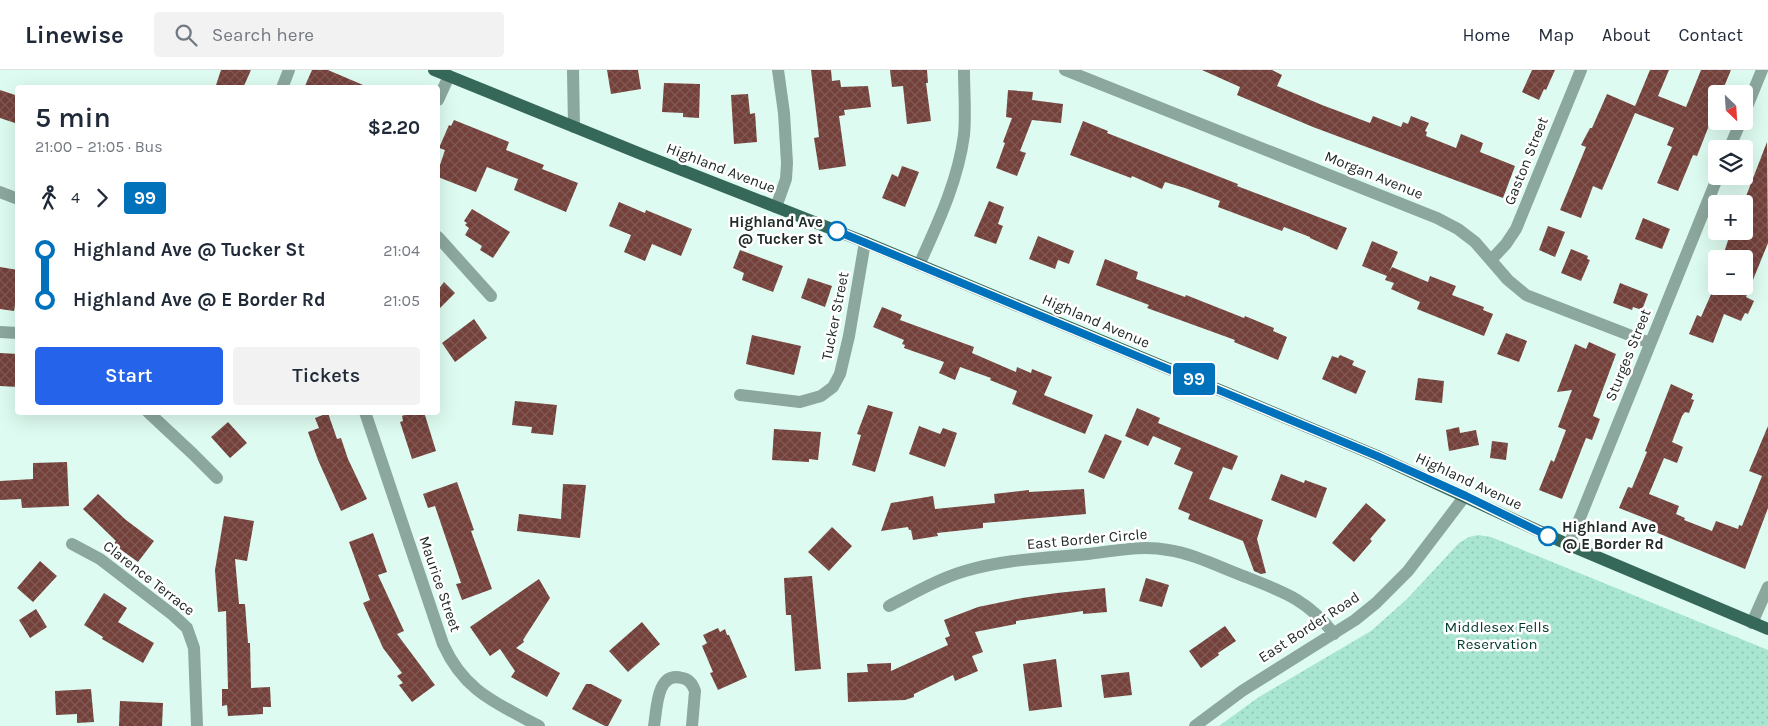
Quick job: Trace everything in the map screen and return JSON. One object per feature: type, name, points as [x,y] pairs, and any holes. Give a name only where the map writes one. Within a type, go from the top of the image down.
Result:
[{"type":"main road","name":"Highland Avenue","points":[[434,70],[865,242],[1377,456],[1569,545],[1768,629]]},
{"type":"street","points":[[283,85],[289,70]]},
{"type":"street","points":[[573,70],[574,127]]},
{"type":"street","points":[[776,207],[786,179],[787,163],[784,113],[778,70]]},
{"type":"street","points":[[919,265],[946,202],[959,159],[964,133],[964,70]]},
{"type":"street","name":"Morgan Avenue","points":[[1065,70],[1438,218],[1467,235],[1492,259],[1508,280],[1526,295],[1650,343]]},
{"type":"street","name":"Gaston Street","points":[[1492,259],[1506,244],[1516,229],[1581,70]]},
{"type":"street","points":[[1753,92],[1762,70]]},
{"type":"street","points":[[440,96],[449,76]]},
{"type":"street","name":"Sturges Street","points":[[1569,545],[1714,185]]},
{"type":"street","points":[[0,192],[15,198]]},
{"type":"street","points":[[440,239],[491,296]]},
{"type":"street","name":"Tucker Street","points":[[740,395],[800,402],[821,396],[833,387],[840,374],[849,336],[865,242]]},
{"type":"street","points":[[0,332],[15,333]]},
{"type":"street","points":[[151,415],[217,478]]},
{"type":"street","name":"Maurice Street","points":[[365,415],[443,644],[452,663],[466,681],[484,695],[539,726]]},
{"type":"street","name":"East Border Road","points":[[1195,726],[1242,691],[1334,634],[1376,603],[1408,571],[1466,496]]},
{"type":"street","name":"Clarence Terrace","points":[[72,544],[100,559],[187,628],[194,648],[197,726]]},
{"type":"street","name":"East Border Circle","points":[[889,606],[942,579],[967,570],[1035,559],[1155,548],[1190,555],[1294,598],[1317,614],[1334,634]]},
{"type":"street","points":[[1752,623],[1768,587]]},
{"type":"street","points":[[654,726],[661,688],[668,680],[677,677],[688,680],[695,689],[696,697],[692,726]]},
{"type":"green space","name":"Middlesex Fells Reservation","points":[[1478,535],[1491,537],[1768,650],[1768,726],[1219,726],[1259,697],[1371,631],[1407,599],[1459,543],[1469,537]]},
{"type":"building","points":[[221,70],[251,70],[244,85],[216,85]]},
{"type":"building","points":[[312,70],[328,70],[363,85],[305,85]]},
{"type":"building","points":[[607,70],[638,70],[641,89],[611,94]]},
{"type":"building","points":[[811,70],[831,70],[832,81],[840,80],[841,87],[868,86],[871,107],[844,110],[845,115],[839,116],[846,166],[819,170],[814,138],[819,137]]},
{"type":"building","points":[[890,70],[927,70],[928,83],[926,83],[931,121],[907,124],[903,86],[892,87]]},
{"type":"building","points":[[1202,70],[1272,70],[1282,75],[1277,86],[1322,105],[1370,123],[1373,116],[1401,127],[1403,122],[1408,124],[1411,116],[1429,123],[1425,131],[1427,132],[1426,136],[1456,148],[1461,134],[1483,143],[1480,152],[1515,166],[1503,198],[1313,127],[1237,95],[1240,87]]},
{"type":"building","points":[[1532,70],[1555,70],[1539,100],[1522,92]]},
{"type":"building","points":[[1650,70],[1669,70],[1658,96],[1686,107],[1701,70],[1731,70],[1725,85],[1708,85],[1708,128],[1697,156],[1693,155],[1678,191],[1657,183],[1672,147],[1667,145],[1674,128],[1635,113],[1602,190],[1593,186],[1581,218],[1560,210],[1586,147],[1581,145],[1590,128],[1592,128],[1607,94],[1635,106]]},
{"type":"building","points":[[664,83],[700,84],[699,118],[683,117],[683,113],[662,112]]},
{"type":"building","points":[[0,90],[15,95],[15,123],[0,118]]},
{"type":"building","points":[[1008,90],[1033,92],[1032,100],[1063,104],[1061,123],[1032,120],[1020,151],[1026,153],[1017,176],[996,168],[1012,118],[1006,117]]},
{"type":"building","points":[[748,94],[750,114],[755,113],[757,142],[734,144],[731,95]]},
{"type":"building","points":[[454,120],[509,142],[506,150],[544,165],[542,169],[578,183],[566,212],[514,190],[518,179],[487,167],[476,192],[440,178],[440,165],[445,150],[440,148],[440,146],[449,125],[451,126]]},
{"type":"building","points":[[1083,121],[1108,131],[1107,133],[1238,184],[1237,186],[1347,228],[1337,250],[1284,227],[1282,231],[1218,207],[1220,201],[1185,188],[1165,182],[1162,189],[1132,176],[1131,178],[1070,155]]},
{"type":"building","points":[[1767,142],[1768,243],[1753,280],[1753,250],[1725,250],[1728,240],[1753,240],[1753,195],[1746,195],[1750,185],[1753,185],[1753,178]]},
{"type":"building","points":[[902,166],[919,172],[905,207],[882,198],[892,174],[898,177]]},
{"type":"building","points":[[989,201],[1004,207],[998,224],[1003,226],[996,244],[974,236]]},
{"type":"building","points":[[619,202],[645,213],[646,210],[692,229],[681,256],[652,244],[645,261],[624,252],[631,235],[609,226]]},
{"type":"building","points":[[472,209],[510,232],[493,258],[480,250],[482,246],[465,235],[469,228],[465,225],[467,223],[464,221]]},
{"type":"building","points":[[1643,218],[1670,229],[1662,249],[1635,239]]},
{"type":"building","points":[[1548,226],[1565,232],[1555,257],[1539,250]]},
{"type":"building","points":[[1038,236],[1074,251],[1069,264],[1058,260],[1055,269],[1029,259]]},
{"type":"building","points":[[1372,241],[1398,252],[1389,272],[1392,267],[1428,282],[1430,276],[1456,286],[1452,295],[1484,307],[1483,310],[1493,314],[1484,336],[1417,309],[1420,302],[1391,289],[1394,283],[1385,280],[1387,276],[1362,266]]},
{"type":"building","points":[[1571,249],[1588,256],[1587,259],[1590,260],[1581,281],[1561,273]]},
{"type":"building","points":[[740,250],[783,266],[773,292],[742,280],[744,273],[733,268]]},
{"type":"building","points":[[1105,259],[1138,272],[1136,279],[1185,297],[1186,295],[1274,328],[1273,331],[1287,337],[1278,360],[1234,342],[1235,340],[1147,308],[1149,305],[1096,285]]},
{"type":"building","points":[[0,267],[15,270],[14,311],[0,309]]},
{"type":"building","points":[[808,278],[832,286],[825,307],[801,298]]},
{"type":"building","points":[[444,282],[455,293],[440,308],[440,287]]},
{"type":"building","points":[[1620,283],[1648,294],[1642,310],[1633,307],[1632,310],[1613,303]]},
{"type":"building","points":[[1711,295],[1747,295],[1746,297],[1754,301],[1748,314],[1745,313],[1741,321],[1724,314],[1713,343],[1689,334],[1697,315],[1701,317]]},
{"type":"building","points":[[882,307],[902,315],[900,320],[974,347],[972,353],[1016,372],[1017,367],[1031,373],[1032,369],[1052,377],[1044,395],[1093,415],[1085,434],[1012,404],[1017,391],[990,380],[991,378],[960,367],[955,380],[939,373],[944,362],[904,348],[905,345],[902,344],[904,340],[873,327]]},
{"type":"building","points":[[474,319],[487,338],[455,362],[442,343]]},
{"type":"building","points":[[1506,333],[1527,341],[1519,362],[1497,354]]},
{"type":"building","points":[[752,335],[801,346],[794,375],[746,364]]},
{"type":"building","points":[[1589,342],[1616,354],[1593,416],[1600,419],[1592,440],[1586,438],[1562,499],[1539,490],[1551,460],[1554,462],[1566,430],[1558,427],[1572,390],[1557,392],[1575,344],[1586,349]]},
{"type":"building","points":[[0,353],[15,354],[15,387],[0,386]]},
{"type":"building","points":[[1340,355],[1354,361],[1352,365],[1366,371],[1356,394],[1322,379],[1332,356],[1338,358]]},
{"type":"building","points":[[1418,378],[1444,381],[1442,403],[1415,400]]},
{"type":"building","points":[[1671,384],[1693,394],[1691,399],[1694,400],[1689,413],[1685,412],[1682,416],[1672,442],[1683,447],[1677,463],[1664,458],[1649,494],[1679,506],[1676,514],[1685,518],[1684,520],[1712,531],[1716,521],[1738,529],[1739,525],[1742,526],[1762,476],[1749,471],[1768,426],[1768,508],[1745,569],[1648,529],[1652,521],[1619,508],[1628,487],[1632,488]]},
{"type":"building","points":[[515,401],[557,405],[553,435],[531,433],[532,427],[512,425]]},
{"type":"building","points":[[868,405],[893,412],[875,472],[852,465],[861,435],[857,434]]},
{"type":"building","points":[[1137,408],[1160,418],[1158,423],[1238,456],[1232,470],[1223,467],[1209,499],[1263,520],[1257,539],[1266,573],[1261,574],[1254,571],[1243,541],[1188,519],[1190,514],[1178,509],[1193,472],[1174,464],[1181,448],[1153,436],[1148,446],[1125,436]]},
{"type":"building","points":[[329,415],[337,439],[341,438],[348,459],[367,499],[341,511],[318,460],[308,432],[319,428],[315,418]]},
{"type":"building","points":[[425,415],[436,451],[412,459],[400,422],[403,421],[402,416]]},
{"type":"building","points":[[228,422],[247,443],[230,458],[211,437]]},
{"type":"building","points":[[919,426],[940,434],[943,428],[957,433],[945,467],[909,454]]},
{"type":"building","points":[[1459,427],[1460,433],[1476,430],[1479,445],[1449,451],[1446,430]]},
{"type":"building","points":[[774,429],[821,432],[818,460],[809,459],[809,462],[772,460]]},
{"type":"building","points":[[1105,434],[1122,441],[1104,479],[1088,472]]},
{"type":"building","points":[[1492,441],[1508,443],[1506,460],[1490,458]]},
{"type":"building","points":[[67,462],[69,506],[22,508],[21,499],[0,500],[0,481],[33,479],[33,463]]},
{"type":"building","points":[[1281,474],[1304,483],[1305,480],[1327,488],[1316,518],[1271,500]]},
{"type":"building","points":[[457,482],[474,530],[471,531],[492,589],[462,600],[456,584],[461,583],[435,506],[428,508],[423,494]]},
{"type":"building","points":[[563,484],[586,485],[580,538],[517,531],[519,514],[561,519]]},
{"type":"building","points":[[1084,489],[1086,514],[983,523],[983,528],[937,533],[938,536],[913,540],[911,530],[908,527],[881,531],[891,503],[933,496],[935,509],[995,503],[994,494],[1029,490],[1029,492]]},
{"type":"building","points":[[98,494],[126,520],[154,541],[138,562],[113,544],[116,541],[83,509]]},
{"type":"building","points":[[1366,503],[1386,520],[1370,539],[1372,541],[1354,562],[1332,543]]},
{"type":"building","points":[[224,516],[254,521],[247,561],[235,559],[239,604],[245,604],[248,643],[250,643],[251,688],[270,687],[271,707],[263,707],[263,714],[228,716],[227,705],[222,706],[222,689],[228,689],[226,611],[218,612],[215,570]]},
{"type":"building","points":[[832,527],[852,546],[829,571],[808,552]]},
{"type":"building","points":[[373,533],[387,572],[378,575],[404,631],[397,634],[435,685],[412,702],[399,685],[403,683],[397,676],[402,673],[383,648],[363,603],[370,600],[349,542]]},
{"type":"building","points":[[40,561],[57,576],[33,602],[17,588]]},
{"type":"building","points":[[812,576],[821,669],[795,671],[791,615],[786,615],[784,578]]},
{"type":"building","points":[[1146,578],[1169,585],[1162,607],[1139,601]]},
{"type":"building","points":[[539,579],[550,598],[523,640],[524,642],[516,648],[560,673],[547,697],[511,677],[515,671],[500,649],[490,656],[470,627]]},
{"type":"building","points":[[1105,588],[1107,612],[1083,614],[1083,611],[1016,621],[1016,624],[975,632],[983,652],[972,656],[978,671],[955,681],[953,675],[905,700],[848,702],[847,673],[868,672],[867,664],[891,663],[891,671],[948,645],[945,638],[950,636],[944,620],[978,607],[1022,598]]},
{"type":"building","points":[[104,593],[127,608],[118,622],[154,643],[143,663],[102,639],[103,637],[84,625]]},
{"type":"building","points":[[36,609],[47,627],[30,638],[19,620]]},
{"type":"building","points":[[642,622],[660,644],[628,672],[609,651]]},
{"type":"building","points":[[1225,626],[1236,641],[1201,668],[1189,651]]},
{"type":"building","points":[[718,628],[720,632],[725,629],[727,635],[729,635],[747,677],[718,690],[710,673],[713,672],[702,646],[707,643],[703,635]]},
{"type":"building","points":[[1056,659],[1062,707],[1029,711],[1023,664]]},
{"type":"building","points":[[1129,672],[1132,695],[1104,698],[1101,675]]},
{"type":"building","points":[[586,684],[591,684],[622,700],[608,726],[572,709]]},
{"type":"building","points":[[91,689],[94,722],[77,723],[77,714],[56,715],[55,691]]},
{"type":"building","points":[[120,701],[163,703],[162,726],[119,726]]},
{"type":"bus line","name":"99","points":[[837,231],[1377,456],[1548,536]]},
{"type":"place","name":"Highland Ave @ Tucker St","points":[[837,231]]},
{"type":"place","name":"Highland Ave @ E Border Rd","points":[[1548,536]]}]
